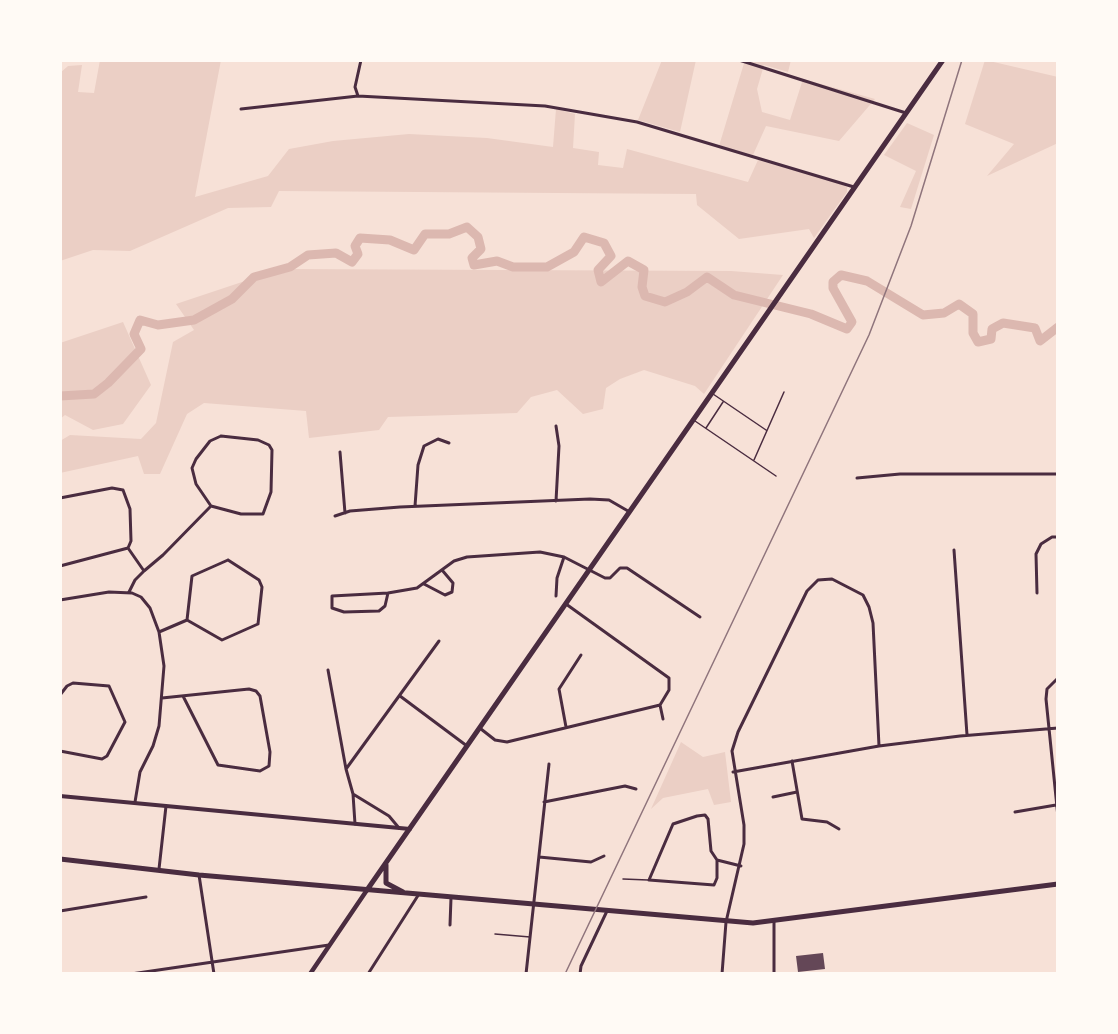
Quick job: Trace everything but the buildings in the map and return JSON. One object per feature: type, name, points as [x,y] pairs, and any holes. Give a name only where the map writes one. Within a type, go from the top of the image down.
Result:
[{"type":"main road","points":[[310,974],[943,60]]},
{"type":"main road","points":[[60,859],[199,875],[726,922],[774,921],[1058,884]]},
{"type":"main road","points":[[386,863],[385,881],[403,892]]},
{"type":"street","points":[[358,96],[355,87],[361,60]]},
{"type":"street","points":[[739,60],[907,113]]},
{"type":"street","points":[[241,109],[358,96],[577,110],[637,122],[856,187]]},
{"type":"street","points":[[556,426],[559,446],[556,501]]},
{"type":"street","points":[[235,436],[269,445],[274,465],[265,512],[256,516],[211,506],[192,475],[196,459],[210,441],[216,437],[235,436]]},
{"type":"street","points":[[415,506],[418,465],[424,446],[438,439],[449,443]]},
{"type":"street","points":[[340,452],[345,513]]},
{"type":"street","points":[[857,478],[900,474],[1058,474]]},
{"type":"street","points":[[60,498],[112,488],[123,490],[130,509],[131,541],[128,548]]},
{"type":"street","points":[[335,516],[415,506],[609,500],[630,512]]},
{"type":"street","points":[[129,592],[135,580],[211,506]]},
{"type":"street","points":[[1037,593],[1036,554],[1041,544],[1052,537],[1058,537]]},
{"type":"street","points":[[60,566],[128,548]]},
{"type":"street","points":[[128,548],[144,571]]},
{"type":"street","points":[[954,550],[967,735]]},
{"type":"street","points":[[388,593],[385,606],[379,611],[344,612],[332,608],[332,596],[388,593],[417,588],[454,561],[467,557],[540,552],[564,557],[607,579],[620,568],[627,568],[700,617]]},
{"type":"street","points":[[556,596],[557,578],[564,557]]},
{"type":"street","points":[[228,560],[261,583],[258,624],[222,640],[187,620],[191,578],[196,572],[228,560]]},
{"type":"street","points":[[424,584],[445,595],[452,592],[453,583],[442,570]]},
{"type":"street","points":[[722,974],[726,922],[741,866],[744,825],[733,771],[732,752],[738,732],[807,591],[818,580],[832,579],[863,595],[869,607],[873,623],[879,746]]},
{"type":"street","points":[[60,600],[109,592],[129,592],[141,597],[146,603],[159,632],[164,666],[157,736],[140,772],[135,802]]},
{"type":"street","points":[[566,604],[669,678],[669,690],[660,705],[663,719]]},
{"type":"street","points":[[159,632],[187,620]]},
{"type":"street","points":[[346,770],[439,641]]},
{"type":"street","points":[[566,727],[559,689],[581,655]]},
{"type":"street","points":[[328,670],[346,770],[353,794],[355,824]]},
{"type":"street","points":[[1058,678],[1047,689],[1048,729],[1058,817]]},
{"type":"street","points":[[60,695],[67,686],[73,683],[109,686],[125,726],[107,756],[102,759],[60,751]]},
{"type":"street","points":[[162,698],[183,696],[256,691],[260,696],[270,752],[269,766],[260,771],[218,765],[183,696]]},
{"type":"street","points":[[400,696],[469,747]]},
{"type":"street","points":[[481,729],[495,740],[507,742],[660,705]]},
{"type":"street","points":[[733,771],[879,746],[967,735],[1058,728]]},
{"type":"street","points":[[792,761],[802,819],[827,822],[838,829]]},
{"type":"street","points":[[526,974],[549,764]]},
{"type":"street","points":[[544,802],[625,786],[636,789]]},
{"type":"street","points":[[773,797],[797,792]]},
{"type":"street","points":[[353,794],[389,816],[399,828]]},
{"type":"street","points":[[60,796],[411,829]]},
{"type":"street","points":[[1016,812],[1056,805]]},
{"type":"street","points":[[159,871],[166,806]]},
{"type":"street","points":[[705,815],[708,819],[711,851],[717,860],[717,878],[714,885],[649,880],[673,824],[689,819],[705,815]]},
{"type":"street","points":[[538,857],[591,862],[604,856]]},
{"type":"street","points":[[717,860],[741,866]]},
{"type":"street","points":[[199,875],[214,974]]},
{"type":"street","points":[[368,974],[419,894]]},
{"type":"street","points":[[60,911],[146,897]]},
{"type":"street","points":[[450,925],[451,898]]},
{"type":"street","points":[[580,974],[581,966],[607,911]]},
{"type":"street","points":[[774,921],[774,974]]},
{"type":"street","points":[[130,974],[329,945]]},
{"type":"lane","points":[[754,461],[784,392]]},
{"type":"lane","points":[[713,394],[767,431]]},
{"type":"lane","points":[[705,428],[724,401]]},
{"type":"lane","points":[[694,421],[776,476]]},
{"type":"lane","points":[[623,879],[649,880]]},
{"type":"lane","points":[[495,934],[531,937]]},
{"type":"shaded area","points":[[100,60],[221,60],[195,197],[268,176],[289,149],[333,141],[409,134],[487,138],[553,147],[556,109],[575,114],[573,148],[599,152],[598,165],[623,168],[627,149],[748,182],[758,160],[833,181],[847,187],[847,192],[814,238],[809,229],[739,239],[697,205],[696,194],[279,191],[271,207],[228,208],[130,251],[93,250],[60,261],[60,73],[68,66],[82,65],[78,92],[94,93]]},
{"type":"shaded area","points":[[662,60],[696,60],[680,132],[638,120]]},
{"type":"shaded area","points":[[745,60],[791,60],[788,72],[764,65],[757,89],[762,112],[790,120],[803,79],[875,99],[839,141],[766,126],[753,155],[719,146]]},
{"type":"shaded area","points":[[985,60],[1058,77],[1058,143],[987,176],[1014,144],[965,124]]},
{"type":"shaded area","points":[[907,123],[934,135],[911,209],[900,207],[916,171],[884,155]]},
{"type":"shaded area","points":[[281,269],[731,271],[783,275],[704,394],[695,386],[644,370],[620,379],[606,388],[603,409],[583,414],[557,390],[531,397],[517,413],[388,417],[379,430],[309,438],[306,411],[204,403],[187,414],[160,474],[144,474],[138,456],[60,473],[60,441],[70,435],[141,439],[156,423],[173,342],[194,330],[176,304]]},
{"type":"shaded area","points":[[123,322],[151,385],[123,424],[93,430],[65,415],[60,419],[60,343]]},
{"type":"shaded area","points":[[681,742],[703,757],[725,752],[731,802],[714,805],[708,789],[663,798],[651,809]]},
{"type":"waterway","points":[[60,396],[94,394],[108,383],[141,349],[134,334],[140,320],[158,325],[194,320],[232,299],[254,277],[290,267],[308,255],[336,253],[352,262],[358,254],[355,246],[360,238],[390,240],[414,250],[425,234],[449,234],[467,227],[478,237],[481,249],[472,258],[474,265],[497,261],[513,267],[547,267],[574,252],[584,237],[604,243],[611,256],[598,270],[601,282],[628,261],[644,270],[642,287],[645,296],[665,302],[687,292],[707,277],[734,295],[811,314],[847,329],[852,322],[833,288],[833,282],[841,275],[867,281],[923,315],[944,313],[959,304],[973,314],[973,333],[978,342],[991,339],[992,329],[1003,323],[1035,328],[1040,341],[1058,327]]},
{"type":"railway","points":[[565,974],[869,335],[911,226],[962,60]]}]
